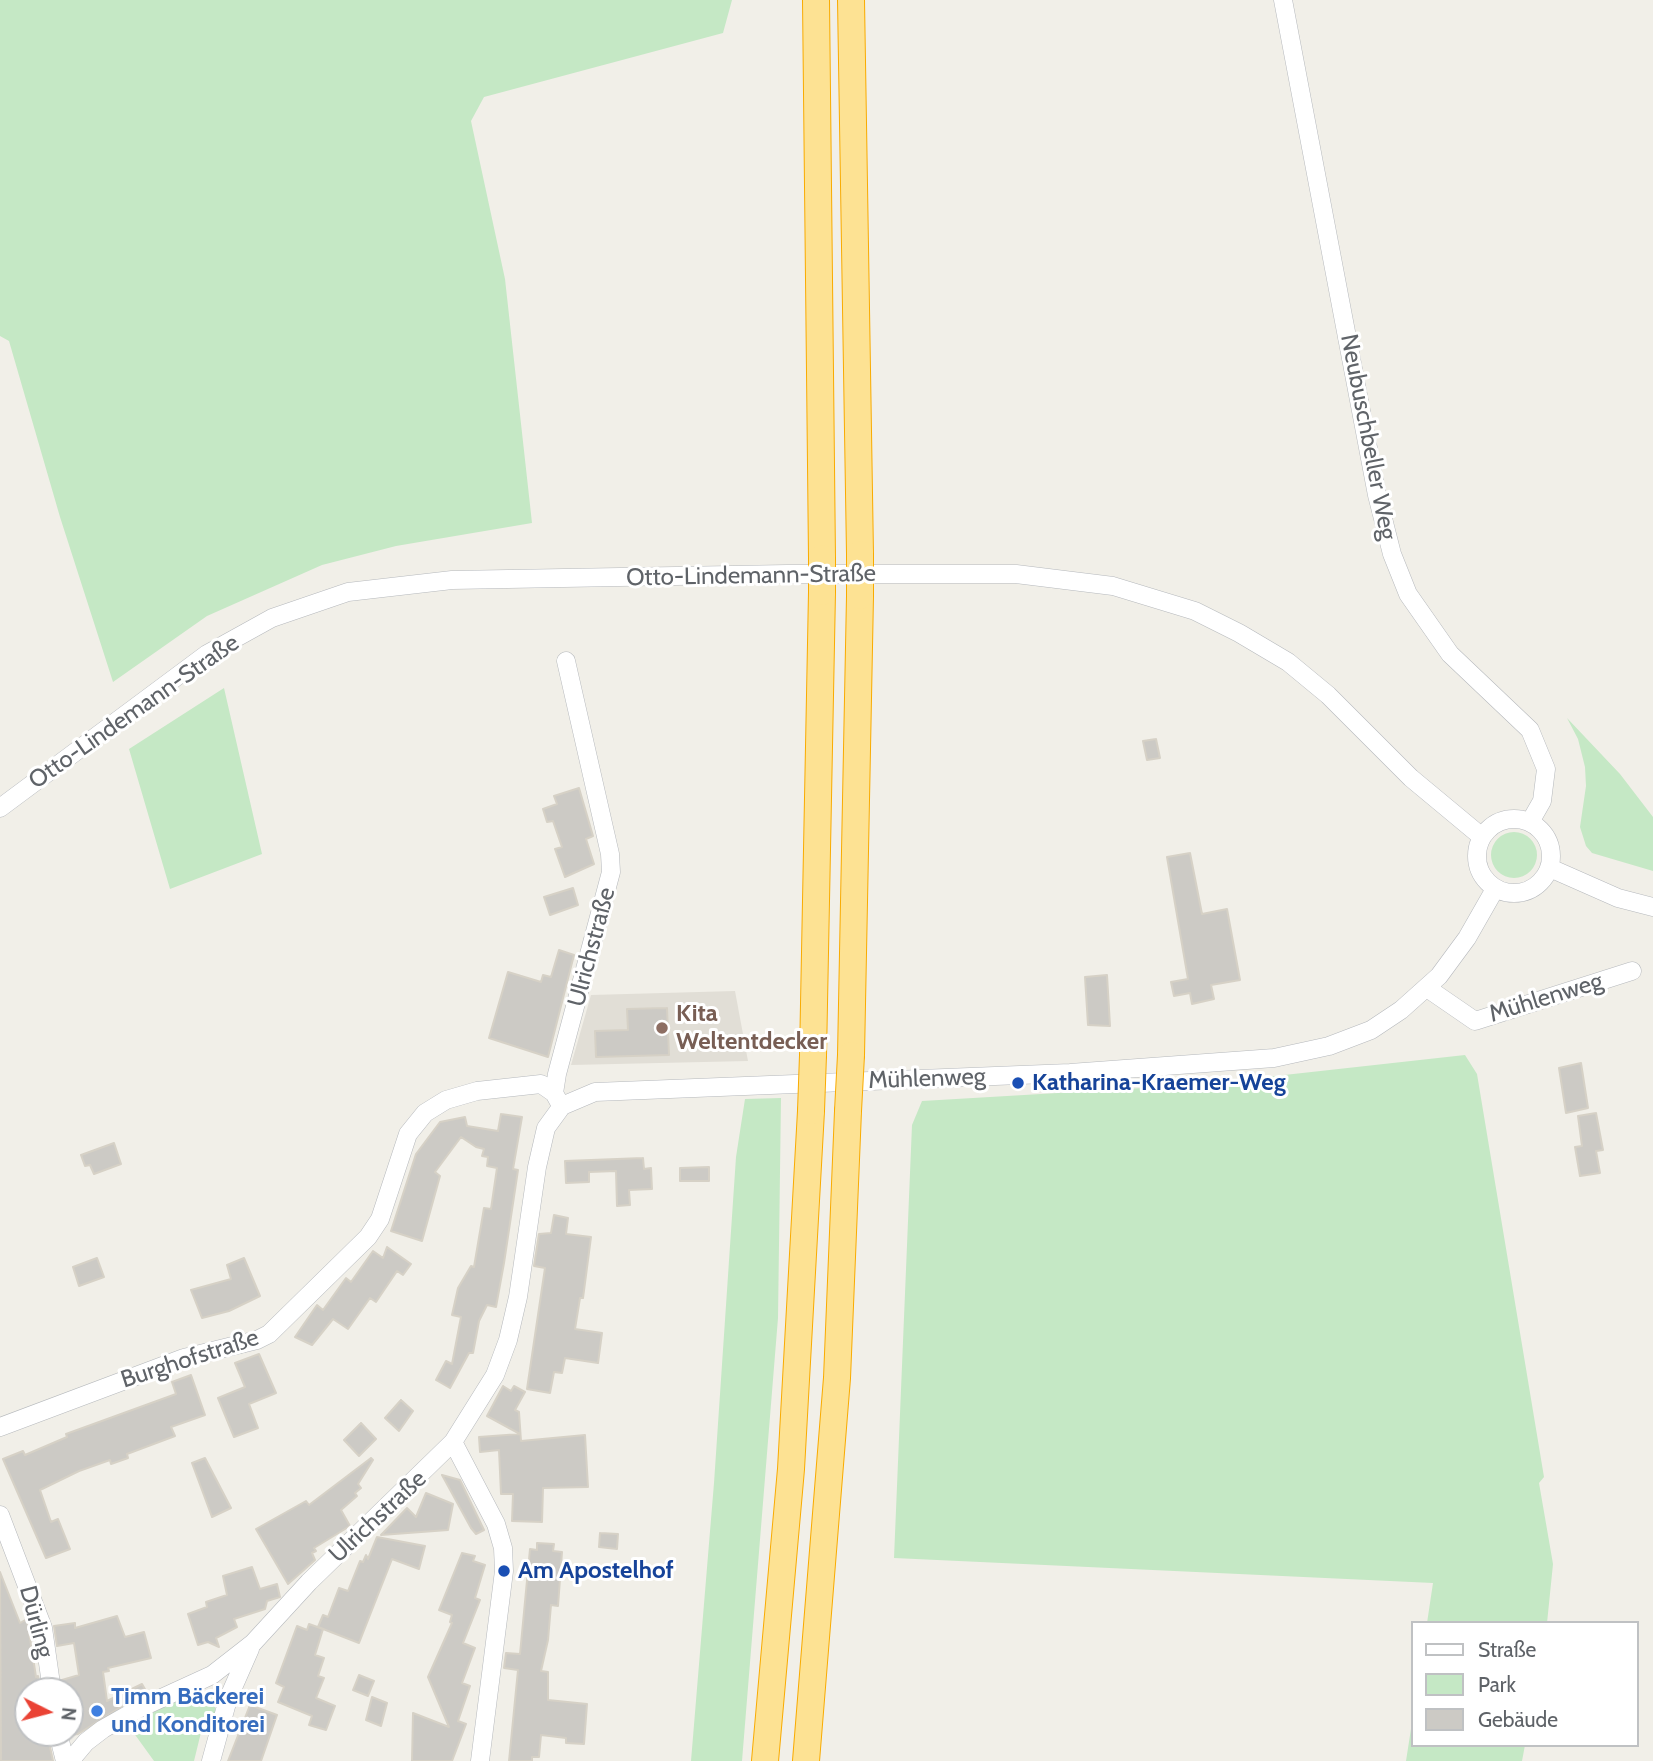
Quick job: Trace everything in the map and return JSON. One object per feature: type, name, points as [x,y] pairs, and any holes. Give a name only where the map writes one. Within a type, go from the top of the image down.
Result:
[{"type":"highway","points":[[765,1761],[791,1469],[813,1055],[822,592],[816,0]]},
{"type":"highway","points":[[806,1761],[837,1378],[851,1055],[860,554],[851,0]]},
{"type":"street","name":"Neubuschbeller Weg","points":[[1283,0],[1377,495],[1392,554],[1408,593],[1450,654],[1530,730],[1546,769],[1542,801],[1530,822]]},
{"type":"street","name":"Otto-Lindemann-Straße","points":[[0,808],[207,654],[272,618],[348,592],[452,580],[1016,574],[1113,586],[1195,611],[1239,633],[1288,663],[1328,695],[1410,778],[1482,837]]},
{"type":"street","name":"Ulrichstraße","points":[[70,1761],[86,1742],[103,1729],[212,1675],[253,1643],[309,1582],[453,1443],[495,1375],[508,1340],[518,1297],[537,1167],[546,1128],[558,1100],[611,872],[610,853],[566,661]]},
{"type":"street","points":[[1520,819],[1530,822],[1546,837],[1550,847],[1550,869],[1537,886],[1527,891],[1506,893],[1495,889],[1479,872],[1476,860],[1482,837],[1498,822],[1520,819]]},
{"type":"street","points":[[1550,869],[1618,898],[1653,907]]},
{"type":"street","name":"Mühlenweg","points":[[558,1100],[595,1092],[1070,1073],[1274,1058],[1329,1046],[1371,1030],[1427,988],[1467,938],[1495,889]]},
{"type":"street","name":"Mühlenweg","points":[[1427,988],[1475,1021],[1632,971]]},
{"type":"street","name":"Burghofstraße","points":[[0,1427],[184,1358],[257,1340],[269,1334],[368,1237],[380,1220],[400,1150],[416,1123],[446,1100],[477,1091],[541,1084],[558,1100]]},
{"type":"street","points":[[453,1443],[496,1524],[503,1548],[504,1571],[480,1761]]},
{"type":"street","name":"Dürling","points":[[0,1515],[40,1618],[50,1677]]},
{"type":"street","points":[[211,1761],[228,1699],[253,1643]]},
{"type":"street","points":[[198,1681],[218,1685],[228,1699]]},
{"type":"shaded area","name":"Kita Weltentdecker","points":[[735,991],[748,1061],[571,1065],[591,995]]},
{"type":"green space","points":[[0,0],[732,0],[723,33],[484,97],[471,121],[505,279],[532,523],[396,546],[322,565],[207,616],[113,682],[60,517],[9,341],[0,336]]},
{"type":"green space","points":[[224,688],[262,854],[170,889],[129,749]]},
{"type":"green space","points":[[1567,718],[1620,774],[1653,817],[1653,871],[1592,853],[1586,846],[1580,827],[1586,786],[1585,767],[1578,739]]},
{"type":"green space","points":[[1514,832],[1523,833],[1530,839],[1536,846],[1536,864],[1530,871],[1523,877],[1514,878],[1505,877],[1498,871],[1492,864],[1491,855],[1492,846],[1498,839],[1505,833]]},
{"type":"green space","points":[[1465,1055],[1477,1074],[1544,1477],[1539,1483],[1553,1564],[1547,1621],[1427,1621],[1433,1583],[894,1558],[912,1125],[922,1101],[1194,1085]]},
{"type":"green space","points":[[781,1098],[778,1318],[742,1761],[691,1761],[714,1483],[736,1157],[745,1099]]},
{"type":"green space","points":[[197,1690],[212,1697],[216,1711],[214,1718],[206,1712],[194,1761],[154,1761],[128,1725]]},
{"type":"green space","points":[[1412,1722],[1412,1747],[1525,1747],[1522,1761],[1406,1761]]},
{"type":"building","points":[[1156,739],[1160,758],[1147,760],[1143,741]]},
{"type":"building","points":[[579,788],[593,836],[586,839],[594,864],[565,877],[555,849],[562,847],[553,821],[547,822],[543,809],[557,804],[554,796]]},
{"type":"building","points":[[1190,853],[1202,914],[1227,909],[1240,980],[1211,985],[1214,999],[1192,1004],[1190,993],[1174,996],[1171,982],[1188,979],[1167,857]]},
{"type":"building","points":[[573,888],[578,905],[550,915],[544,897]]},
{"type":"building","points":[[559,950],[574,955],[548,1057],[489,1038],[508,972],[541,982],[543,975],[551,977]]},
{"type":"building","points":[[1107,975],[1110,1026],[1088,1025],[1085,977]]},
{"type":"building","points":[[667,1008],[669,1055],[596,1057],[595,1031],[628,1030],[627,1009]]},
{"type":"building","points":[[1581,1063],[1588,1108],[1566,1113],[1559,1068]]},
{"type":"building","points":[[1596,1113],[1603,1150],[1596,1151],[1600,1173],[1580,1176],[1575,1147],[1582,1146],[1578,1116]]},
{"type":"building","points":[[501,1114],[522,1117],[513,1169],[518,1170],[496,1307],[487,1305],[479,1321],[473,1353],[469,1353],[450,1388],[436,1380],[446,1361],[452,1364],[461,1317],[452,1315],[458,1288],[471,1266],[474,1267],[484,1208],[491,1209],[497,1168],[487,1166],[488,1157],[482,1156],[484,1149],[461,1137],[435,1172],[440,1176],[422,1241],[391,1231],[416,1154],[440,1122],[465,1117],[467,1126],[498,1131]]},
{"type":"building","points":[[114,1143],[121,1164],[94,1174],[90,1165],[85,1166],[81,1155]]},
{"type":"building","points":[[643,1158],[644,1169],[651,1168],[652,1189],[629,1190],[630,1205],[617,1206],[616,1171],[589,1172],[589,1182],[566,1183],[565,1161]]},
{"type":"building","points":[[709,1167],[709,1181],[680,1181],[680,1168]]},
{"type":"building","points":[[554,1215],[568,1218],[566,1234],[591,1237],[583,1298],[580,1298],[575,1329],[602,1333],[598,1363],[565,1358],[562,1373],[554,1372],[550,1393],[527,1389],[545,1268],[534,1266],[539,1234],[551,1233]]},
{"type":"building","points":[[387,1247],[411,1264],[403,1275],[397,1271],[376,1302],[370,1298],[348,1329],[333,1319],[312,1345],[295,1337],[317,1305],[323,1310],[346,1278],[351,1282],[373,1251],[383,1258]]},
{"type":"building","points":[[97,1258],[104,1277],[79,1286],[73,1267]]},
{"type":"building","points":[[244,1258],[260,1296],[229,1311],[202,1318],[191,1290],[231,1279],[227,1265]]},
{"type":"building","points":[[259,1354],[276,1393],[249,1404],[258,1428],[234,1437],[218,1398],[245,1387],[235,1363]]},
{"type":"building","points":[[191,1375],[205,1415],[171,1427],[175,1436],[127,1454],[128,1458],[111,1464],[110,1460],[79,1471],[40,1490],[51,1522],[58,1519],[70,1549],[46,1558],[3,1459],[23,1451],[25,1455],[67,1437],[66,1434],[176,1394],[172,1382]]},
{"type":"building","points":[[503,1386],[511,1391],[514,1386],[525,1392],[515,1410],[519,1412],[521,1441],[585,1435],[588,1487],[543,1488],[542,1522],[512,1521],[513,1494],[501,1494],[499,1450],[480,1452],[479,1437],[520,1434],[487,1416]]},
{"type":"building","points":[[401,1400],[413,1411],[399,1431],[385,1418]]},
{"type":"building","points":[[361,1423],[376,1439],[359,1456],[344,1440]]},
{"type":"building","points":[[205,1458],[231,1508],[212,1517],[192,1463]]},
{"type":"building","points":[[371,1458],[373,1460],[358,1484],[361,1488],[355,1493],[357,1496],[341,1510],[350,1526],[314,1548],[316,1551],[312,1553],[315,1560],[288,1584],[256,1529],[306,1501],[309,1505]]},
{"type":"building","points":[[442,1475],[460,1480],[484,1530],[476,1534],[471,1528]]},
{"type":"building","points":[[426,1493],[453,1504],[448,1530],[381,1535],[407,1508],[416,1517]]},
{"type":"building","points":[[600,1533],[618,1534],[617,1549],[599,1547]]},
{"type":"building","points":[[377,1537],[425,1546],[419,1569],[392,1559],[359,1643],[318,1627],[323,1615],[328,1617],[339,1588],[348,1591],[360,1561],[363,1562],[366,1555],[368,1559]]},
{"type":"building","points":[[537,1543],[554,1544],[553,1551],[562,1552],[558,1606],[551,1605],[548,1640],[541,1671],[548,1672],[548,1700],[587,1704],[584,1744],[566,1743],[566,1738],[541,1735],[539,1757],[532,1757],[532,1761],[509,1761],[518,1670],[504,1668],[506,1653],[520,1654],[530,1549],[537,1550]]},
{"type":"building","points":[[462,1553],[475,1556],[473,1561],[485,1565],[475,1598],[480,1600],[463,1643],[475,1648],[462,1683],[470,1686],[458,1721],[466,1724],[452,1761],[412,1761],[413,1713],[449,1727],[428,1677],[452,1623],[452,1615],[439,1610]]},
{"type":"building","points":[[252,1567],[260,1589],[277,1584],[280,1597],[267,1601],[265,1609],[234,1619],[237,1627],[216,1638],[219,1647],[208,1642],[198,1645],[188,1614],[207,1607],[206,1602],[227,1595],[223,1576]]},
{"type":"building","points":[[0,1572],[20,1623],[27,1619],[36,1677],[14,1677],[14,1747],[50,1747],[53,1761],[1,1761]]},
{"type":"building","points":[[117,1616],[125,1637],[144,1632],[151,1658],[108,1668],[109,1671],[103,1672],[107,1701],[142,1684],[146,1691],[84,1730],[84,1677],[72,1677],[79,1675],[74,1643],[57,1646],[54,1626],[75,1623],[75,1628]]},
{"type":"building","points":[[309,1624],[323,1629],[315,1655],[324,1658],[318,1676],[324,1678],[316,1698],[335,1706],[326,1730],[309,1725],[312,1716],[278,1702],[284,1687],[276,1683],[297,1626],[307,1630]]},
{"type":"building","points":[[359,1675],[374,1681],[368,1696],[353,1690]]},
{"type":"building","points":[[372,1697],[387,1703],[381,1726],[366,1720]]},
{"type":"building","points":[[250,1705],[277,1715],[261,1761],[228,1761]]},
{"type":"place","name":"Kita Weltentdecker","points":[[662,1028]]},
{"type":"place","name":"Katharina-Kraemer-Weg","points":[[1018,1083]]},
{"type":"place","name":"Am Apostelhof","points":[[504,1571]]},
{"type":"place","name":"Timm Bäckerei und Konditorei","points":[[97,1711]]}]
